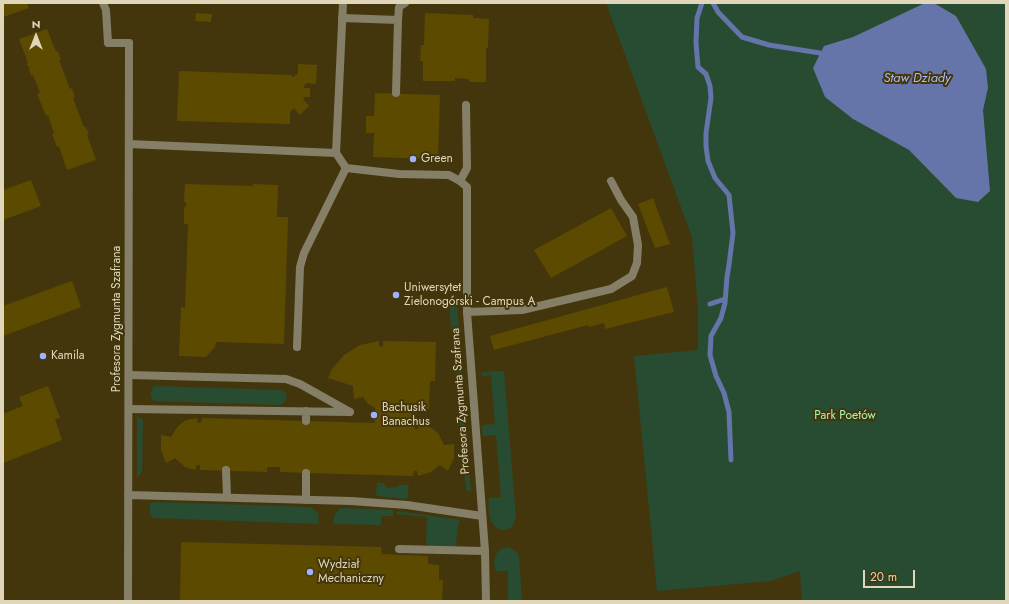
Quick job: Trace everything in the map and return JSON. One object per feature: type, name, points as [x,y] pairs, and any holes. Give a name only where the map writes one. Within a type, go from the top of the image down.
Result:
[{"type":"street","name":"Profesora Zygmunta Szafrana","points":[[103,3],[106,10],[108,43],[129,43],[128,601]]},
{"type":"street","points":[[343,3],[336,153],[346,168],[399,174],[449,175],[460,181],[467,168],[466,105]]},
{"type":"street","points":[[396,93],[399,7],[405,3]]},
{"type":"street","points":[[342,18],[398,20]]},
{"type":"street","points":[[129,144],[336,153]]},
{"type":"street","points":[[296,348],[300,267],[304,253],[346,168]]},
{"type":"street","name":"Profesora Zygmunta Szafrana","points":[[460,181],[467,187],[467,312],[485,551],[486,601]]},
{"type":"street","points":[[467,312],[522,310],[611,288],[632,276],[637,263],[638,245],[633,217],[621,200],[611,181]]},
{"type":"street","points":[[129,375],[286,379],[300,384],[350,412],[129,409]]},
{"type":"street","points":[[227,410],[227,419]]},
{"type":"street","points":[[306,411],[306,421]]},
{"type":"street","points":[[226,470],[227,497]]},
{"type":"street","points":[[306,473],[306,500]]},
{"type":"street","points":[[128,495],[227,497],[407,505],[482,516]]},
{"type":"street","points":[[399,549],[485,551]]},
{"type":"green space","name":"Park Poetów","points":[[606,3],[925,3],[853,37],[824,46],[825,97],[853,119],[909,150],[956,198],[988,88],[956,16],[934,3],[1006,3],[1006,601],[802,601],[800,571],[771,581],[657,591],[634,356],[698,350],[698,310],[692,237]]},
{"type":"green space","points":[[457,305],[466,417],[464,421],[466,423],[471,492],[466,490],[450,317],[450,306]]},
{"type":"green space","points":[[504,371],[516,518],[512,527],[505,530],[495,527],[490,517],[489,510],[489,498],[501,497],[496,435],[484,436],[482,434],[482,427],[484,425],[495,424],[491,375],[482,376],[482,372]]},
{"type":"green space","points":[[153,387],[280,390],[285,392],[287,398],[280,405],[154,401],[151,393]]},
{"type":"green space","points":[[137,416],[143,420],[142,472],[137,478]]},
{"type":"green space","points":[[377,483],[383,483],[388,488],[398,487],[399,485],[409,485],[407,499],[376,496]]},
{"type":"green space","points":[[150,503],[311,507],[318,513],[319,524],[153,518],[150,514]]},
{"type":"green space","points":[[340,508],[393,510],[393,516],[381,516],[381,525],[333,524],[334,516]]},
{"type":"green space","points":[[397,511],[460,520],[457,530],[456,547],[429,546],[426,543],[427,517],[397,514]]},
{"type":"green space","points":[[508,547],[514,550],[519,556],[522,601],[508,601],[508,571],[496,571],[494,563],[497,553]]},
{"type":"water","name":"Staw Dziady","points":[[925,3],[934,3],[956,16],[986,69],[988,88],[983,110],[990,191],[978,202],[956,198],[909,150],[853,119],[825,97],[813,68],[824,46],[853,37]]},
{"type":"building","points":[[3,3],[27,3],[29,8],[3,17]]},
{"type":"building","points":[[196,13],[212,14],[211,22],[195,21]]},
{"type":"building","points":[[425,13],[473,15],[473,18],[489,19],[488,48],[486,48],[486,82],[469,82],[469,79],[455,78],[455,81],[423,81],[423,61],[420,61],[421,45],[424,45]]},
{"type":"building","points":[[47,29],[56,52],[58,51],[61,59],[59,60],[70,89],[72,88],[75,97],[73,98],[84,127],[86,127],[89,135],[87,135],[96,160],[67,170],[59,146],[57,147],[52,134],[54,133],[48,115],[46,116],[37,94],[40,93],[33,75],[31,76],[28,65],[26,64],[28,63],[19,39]]},
{"type":"building","points":[[298,64],[317,65],[316,84],[307,83],[304,86],[304,88],[310,88],[310,97],[304,97],[303,99],[309,106],[300,115],[294,108],[290,112],[290,124],[177,121],[179,71],[292,75],[292,77],[298,73]]},
{"type":"building","points":[[375,93],[440,95],[438,159],[373,157],[374,133],[366,133],[366,116],[374,116]]},
{"type":"building","points":[[31,180],[41,206],[3,220],[3,190]]},
{"type":"building","points":[[185,184],[253,186],[253,184],[278,185],[277,217],[288,217],[284,344],[216,342],[215,347],[206,357],[179,356],[181,307],[185,308],[188,224],[184,224],[184,207],[186,207],[186,202],[184,202]]},
{"type":"building","points":[[653,198],[670,244],[655,248],[638,204]]},
{"type":"building","points":[[611,208],[627,236],[551,278],[534,250]]},
{"type":"building","points":[[72,281],[81,307],[3,336],[3,306]]},
{"type":"building","points":[[667,287],[674,312],[605,329],[604,323],[589,327],[588,325],[494,350],[490,336]]},
{"type":"building","points":[[379,341],[379,346],[383,347],[383,341],[436,342],[435,381],[430,381],[429,409],[415,409],[415,429],[418,429],[419,424],[430,427],[438,433],[444,445],[454,444],[454,458],[448,471],[440,465],[431,472],[418,476],[417,471],[414,471],[413,476],[280,472],[280,467],[267,467],[267,472],[200,470],[200,465],[197,465],[195,470],[185,467],[175,458],[166,463],[161,450],[161,435],[171,437],[178,426],[186,420],[197,418],[198,423],[201,423],[202,418],[375,423],[375,408],[368,404],[363,397],[354,399],[353,386],[328,378],[332,369],[344,355],[360,345]]},
{"type":"building","points":[[48,386],[60,418],[55,419],[62,440],[3,463],[3,414],[23,406],[19,397]]},
{"type":"building","name":"Wydział Mechaniczny","points":[[181,542],[381,547],[382,554],[428,556],[428,564],[439,565],[439,580],[443,580],[442,601],[180,601]]},
{"type":"waterway","points":[[702,3],[697,18],[696,43],[698,67],[706,74],[710,86],[711,98],[706,133],[708,161],[715,178],[729,195],[733,233],[725,303],[721,318],[711,336],[710,355],[716,376],[724,393],[729,412],[731,460]]},
{"type":"waterway","points":[[713,3],[718,12],[742,37],[769,45],[820,53]]},
{"type":"waterway","points":[[710,304],[725,299]]},
{"type":"place","name":"Green","points":[[413,159]]},
{"type":"place","name":"Uniwersytet Zielonogórski - Campus A","points":[[396,295]]},
{"type":"place","name":"Kamila","points":[[43,356]]},
{"type":"place","name":"Bachusik Banachus","points":[[374,415]]},
{"type":"place","name":"Wydział Mechaniczny","points":[[310,572]]}]
